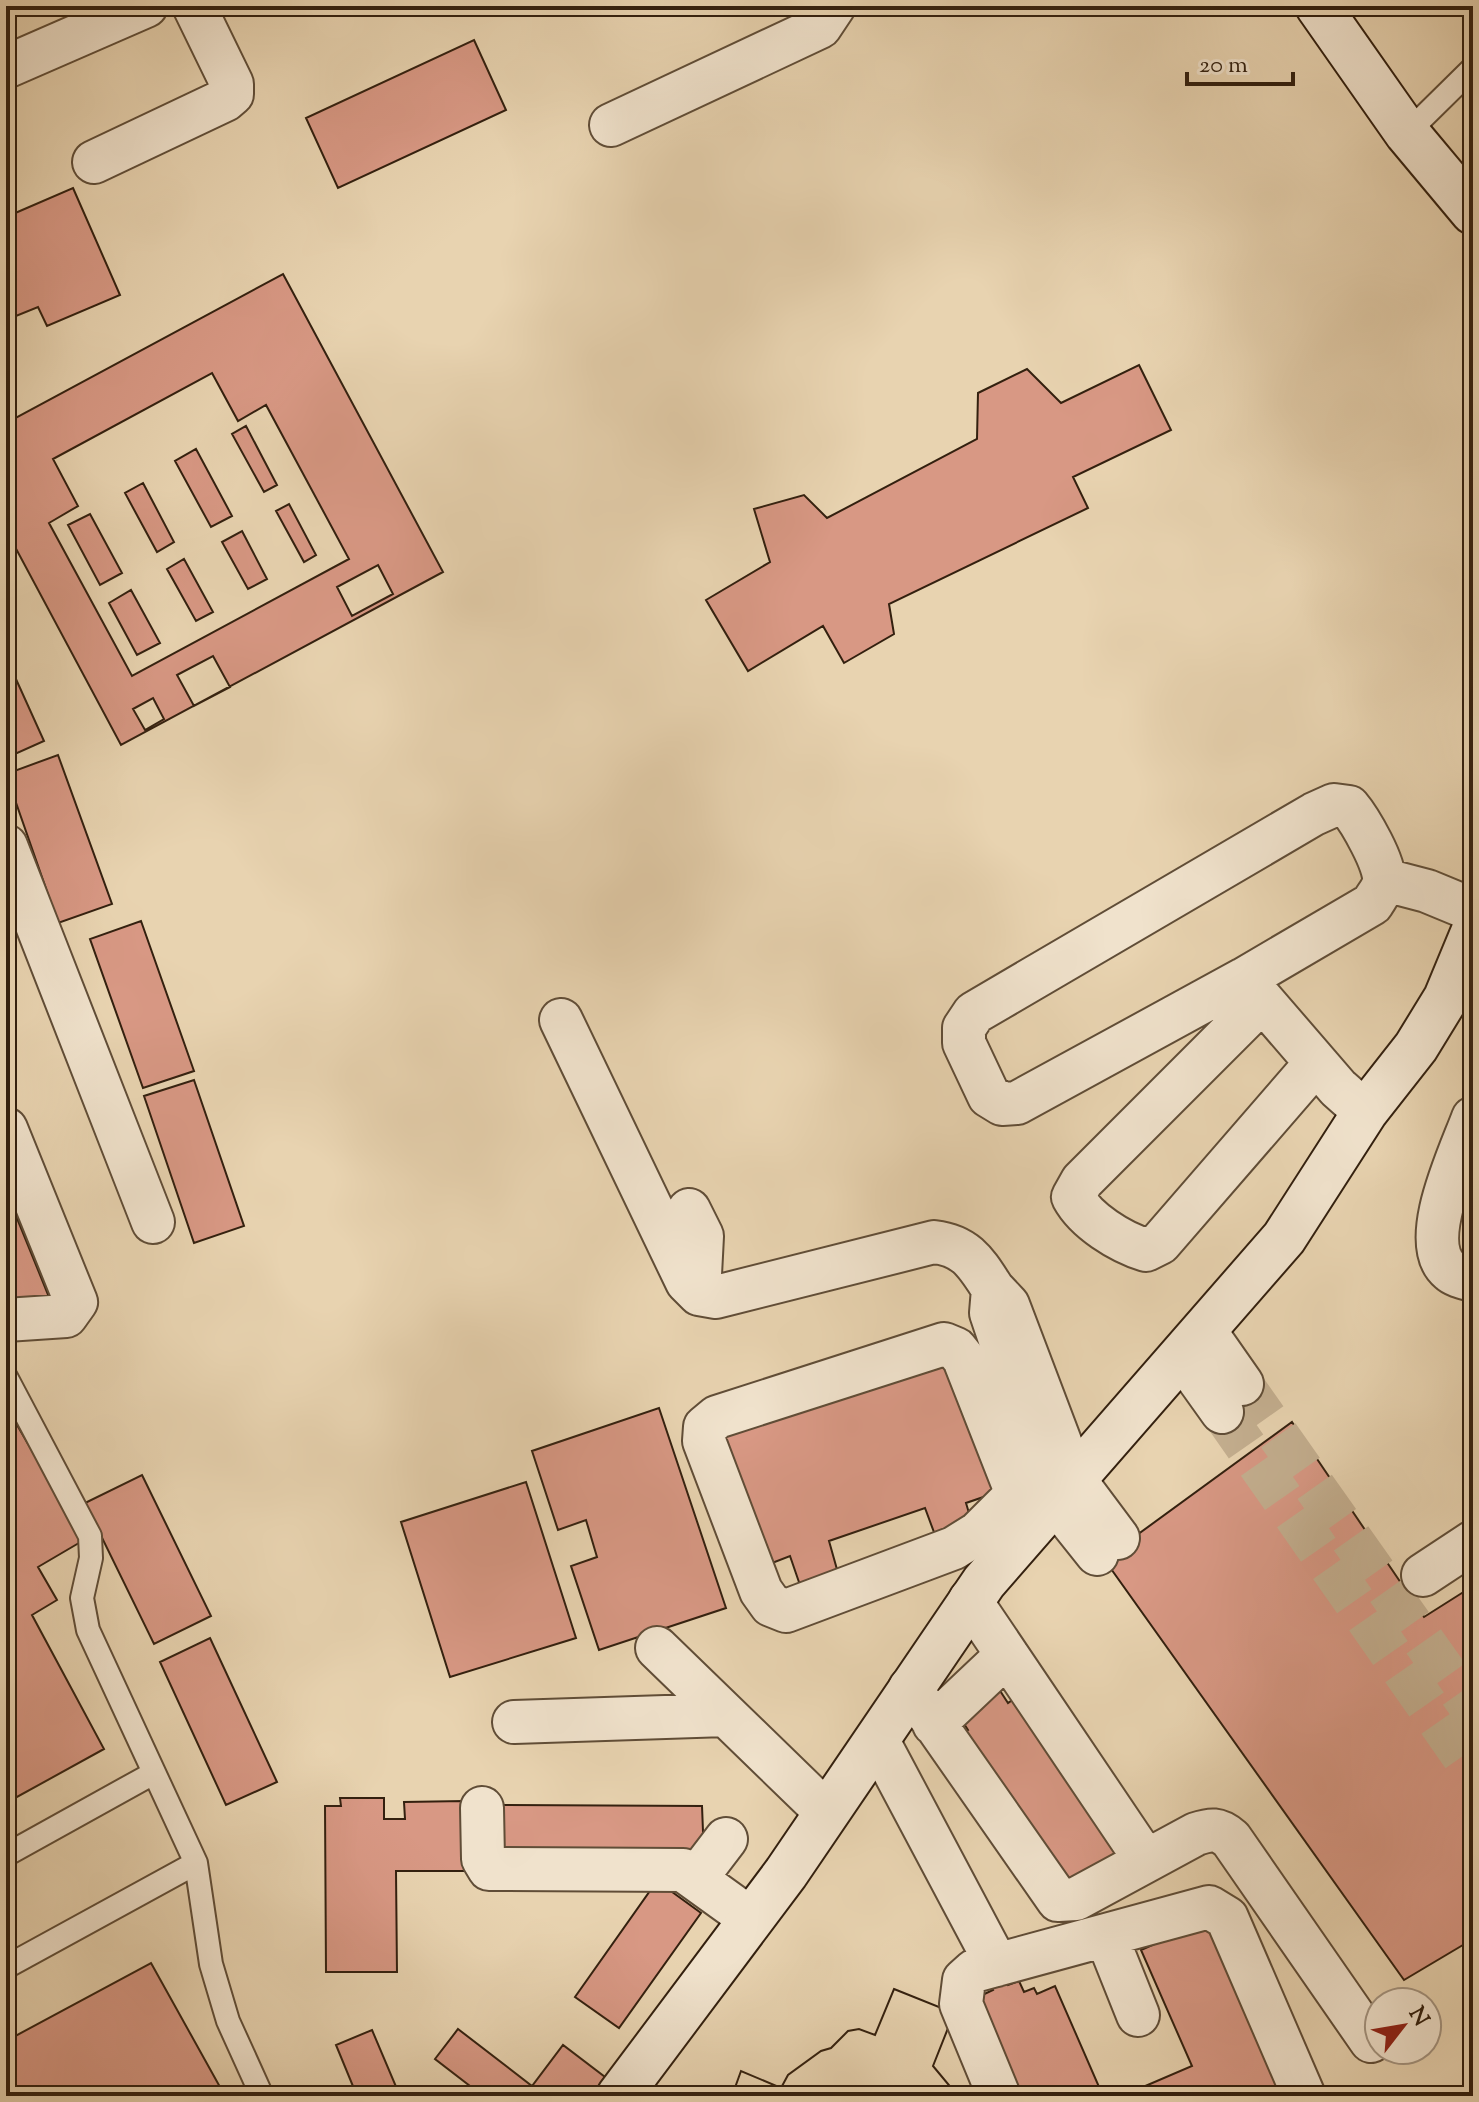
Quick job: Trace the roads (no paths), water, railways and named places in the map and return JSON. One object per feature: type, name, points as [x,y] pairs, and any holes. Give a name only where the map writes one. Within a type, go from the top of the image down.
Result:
[{"type":"street","points":[[6,67],[146,6]]},
{"type":"street","points":[[94,162],[232,94],[232,84],[194,6]]},
{"type":"street","points":[[611,125],[820,27],[834,6]]},
{"type":"street","points":[[1318,6],[1407,133],[1473,212]]},
{"type":"street","points":[[1334,805],[1349,807],[1356,815],[1385,880],[1372,904],[1252,990],[1017,1103],[1002,1104],[989,1096],[964,1043],[964,1028],[974,1013],[1334,805]]},
{"type":"street","points":[[6,846],[153,1222]]},
{"type":"street","points":[[1385,880],[1427,891],[1473,910]]},
{"type":"street","points":[[922,1706],[977,1591],[1046,1497],[1194,1343],[1284,1238],[1365,1112],[1424,1035],[1446,998],[1473,933]]},
{"type":"street","points":[[1252,990],[1316,1063],[1365,1112]]},
{"type":"street","points":[[1252,990],[1082,1181],[1073,1197],[1080,1209],[1128,1244],[1146,1250],[1160,1243],[1316,1063]]},
{"type":"street","points":[[561,1020],[687,1282],[699,1294],[716,1297],[934,1242],[953,1244],[971,1254],[993,1289],[991,1313],[1046,1497]]},
{"type":"street","points":[[1473,1118],[1436,1225],[1439,1252],[1449,1271],[1473,1280]]},
{"type":"street","points":[[6,1129],[76,1302],[66,1316],[6,1320]]},
{"type":"street","points":[[689,1210],[702,1236],[699,1294]]},
{"type":"street","points":[[1194,1343],[1232,1398]]},
{"type":"street","points":[[1046,1497],[954,1548],[786,1611],[771,1605],[761,1591],[704,1441],[705,1427],[717,1417],[944,1344],[956,1349],[964,1359],[1046,1497],[1107,1546]]},
{"type":"street","points":[[1423,1575],[1473,1542]]},
{"type":"street","points":[[954,1548],[1007,1655],[1146,1861]]},
{"type":"street","points":[[657,1648],[825,1811]]},
{"type":"street","points":[[619,2096],[786,1873],[825,1811],[877,1739],[922,1706],[1007,1655]]},
{"type":"street","points":[[922,1706],[1058,1900],[1076,1899],[1196,1834],[1211,1829],[1221,1831],[1231,1839],[1363,2029]]},
{"type":"street","points":[[514,1722],[726,1715]]},
{"type":"street","points":[[877,1739],[997,1965]]},
{"type":"street","points":[[482,1808],[483,1859],[489,1869],[683,1870],[697,1877],[751,1919]]},
{"type":"street","points":[[697,1877],[726,1839]]},
{"type":"street","points":[[999,2096],[961,2004],[964,1980],[974,1971],[1209,1907],[1227,1918],[1304,2096]]},
{"type":"street","points":[[1106,1935],[1138,2015]]},
{"type":"lane","points":[[1407,133],[1473,68]]},
{"type":"lane","points":[[6,1377],[90,1536],[91,1558],[82,1598],[88,1630],[152,1774],[196,1863],[211,1964],[228,2021],[262,2096]]},
{"type":"lane","points":[[6,1855],[152,1774]]},
{"type":"lane","points":[[6,1967],[196,1863]]},
{"type":"tunnel","points":[[1242,1384],[1473,1711]]},
{"type":"tunnel","points":[[1222,1412],[1473,1771]]}]
